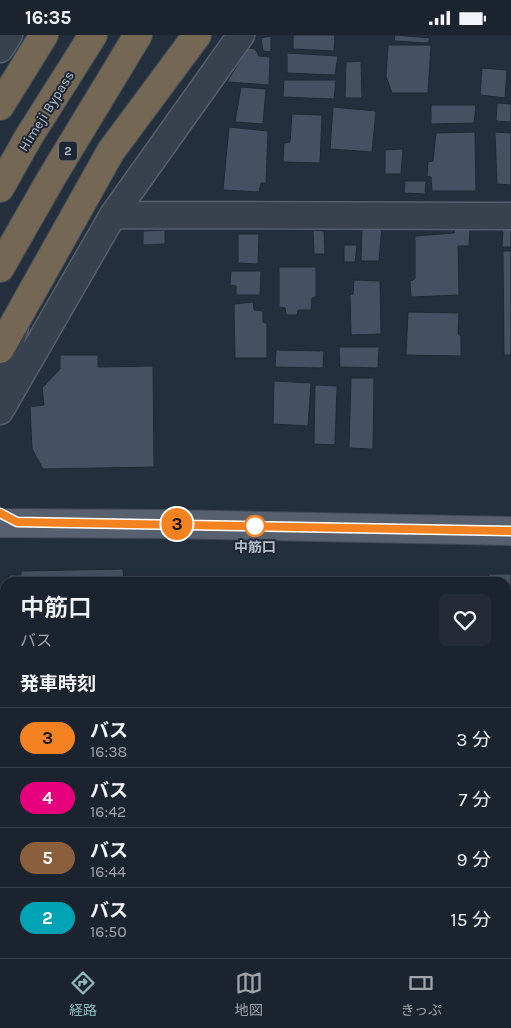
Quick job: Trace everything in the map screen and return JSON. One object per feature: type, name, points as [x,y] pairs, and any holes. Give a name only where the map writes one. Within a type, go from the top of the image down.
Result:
[{"type":"highway","points":[[0,106],[44,35]]},
{"type":"highway","name":"Himeji Bypass","points":[[0,187],[28,138],[93,35]]},
{"type":"highway","name":"2","points":[[0,268],[52,177],[138,35]]},
{"type":"highway","points":[[0,349],[111,151],[194,38]]},
{"type":"main road","points":[[6,519],[511,531]]},
{"type":"street","points":[[0,49],[8,35]]},
{"type":"street","points":[[0,411],[113,215],[241,35]]},
{"type":"street","points":[[113,215],[511,216]]},
{"type":"street","points":[[0,380],[18,314]]},
{"type":"street","points":[[0,380],[49,327]]},
{"type":"building","points":[[293,35],[335,35],[334,51],[293,49]]},
{"type":"building","points":[[395,35],[430,38],[428,43],[394,41]]},
{"type":"building","points":[[271,36],[271,52],[263,51],[261,38]]},
{"type":"building","points":[[388,45],[431,45],[428,93],[392,93],[386,76]]},
{"type":"building","points":[[248,48],[255,49],[259,56],[270,57],[269,85],[227,82]]},
{"type":"building","points":[[287,53],[338,56],[335,75],[287,73]]},
{"type":"building","points":[[361,61],[362,98],[345,98],[346,62]]},
{"type":"building","points":[[482,68],[507,70],[505,98],[480,95]]},
{"type":"building","points":[[284,80],[336,80],[334,99],[283,97]]},
{"type":"building","points":[[241,87],[266,89],[263,124],[235,122]]},
{"type":"building","points":[[497,103],[511,104],[511,122],[496,121]]},
{"type":"building","points":[[431,105],[476,105],[474,123],[431,124]]},
{"type":"building","points":[[333,107],[376,111],[372,152],[330,149]]},
{"type":"building","points":[[292,114],[322,115],[320,163],[283,162],[284,143],[290,142]]},
{"type":"building","points":[[229,127],[268,131],[266,183],[261,183],[259,192],[223,190]]},
{"type":"building","points":[[475,132],[476,191],[432,191],[431,177],[427,176],[428,162],[433,161],[436,133]]},
{"type":"building","points":[[495,132],[511,133],[511,185],[497,184]]},
{"type":"building","points":[[403,149],[401,174],[385,174],[385,150]]},
{"type":"building","points":[[405,181],[426,181],[425,194],[404,193]]},
{"type":"building","points":[[362,227],[382,227],[379,261],[361,261]]},
{"type":"building","points":[[455,227],[470,228],[469,246],[458,246],[459,295],[411,297],[410,281],[415,279],[415,236],[454,233]]},
{"type":"building","points":[[503,229],[511,229],[511,247],[502,247]]},
{"type":"building","points":[[165,230],[165,244],[143,245],[143,231]]},
{"type":"building","points":[[313,230],[324,231],[325,254],[314,254]]},
{"type":"building","points":[[238,234],[259,234],[258,264],[238,263]]},
{"type":"building","points":[[344,245],[357,245],[355,262],[344,262]]},
{"type":"building","points":[[503,251],[511,251],[511,355],[504,355]]},
{"type":"building","points":[[279,267],[316,267],[316,297],[312,298],[311,310],[298,310],[297,315],[286,315],[285,308],[279,307]]},
{"type":"building","points":[[231,271],[261,271],[260,295],[236,295],[236,286],[230,285]]},
{"type":"building","points":[[354,280],[380,281],[381,334],[351,335],[350,295],[353,294]]},
{"type":"building","points":[[253,302],[254,310],[263,311],[263,322],[267,324],[267,358],[235,358],[234,304]]},
{"type":"building","points":[[408,312],[459,313],[458,334],[461,336],[461,356],[406,355]]},
{"type":"building","points":[[339,347],[379,347],[378,368],[340,367]]},
{"type":"building","points":[[276,350],[324,351],[323,368],[275,367]]},
{"type":"building","points":[[60,355],[98,355],[98,367],[153,366],[154,467],[43,469],[32,449],[30,407],[44,405],[42,388],[60,369]]},
{"type":"building","points":[[351,378],[374,378],[373,449],[349,448]]},
{"type":"building","points":[[274,381],[311,383],[308,426],[273,424]]},
{"type":"building","points":[[315,385],[337,386],[335,445],[314,444]]},
{"type":"building","points":[[123,569],[124,577],[9,577],[9,575],[21,575],[21,571]]},
{"type":"building","points":[[489,574],[511,574],[511,577],[489,577]]},
{"type":"bus line","name":"3","points":[[0,513],[17,522],[511,531]]},
{"type":"place","name":"中筋口","points":[[255,526]]}]
